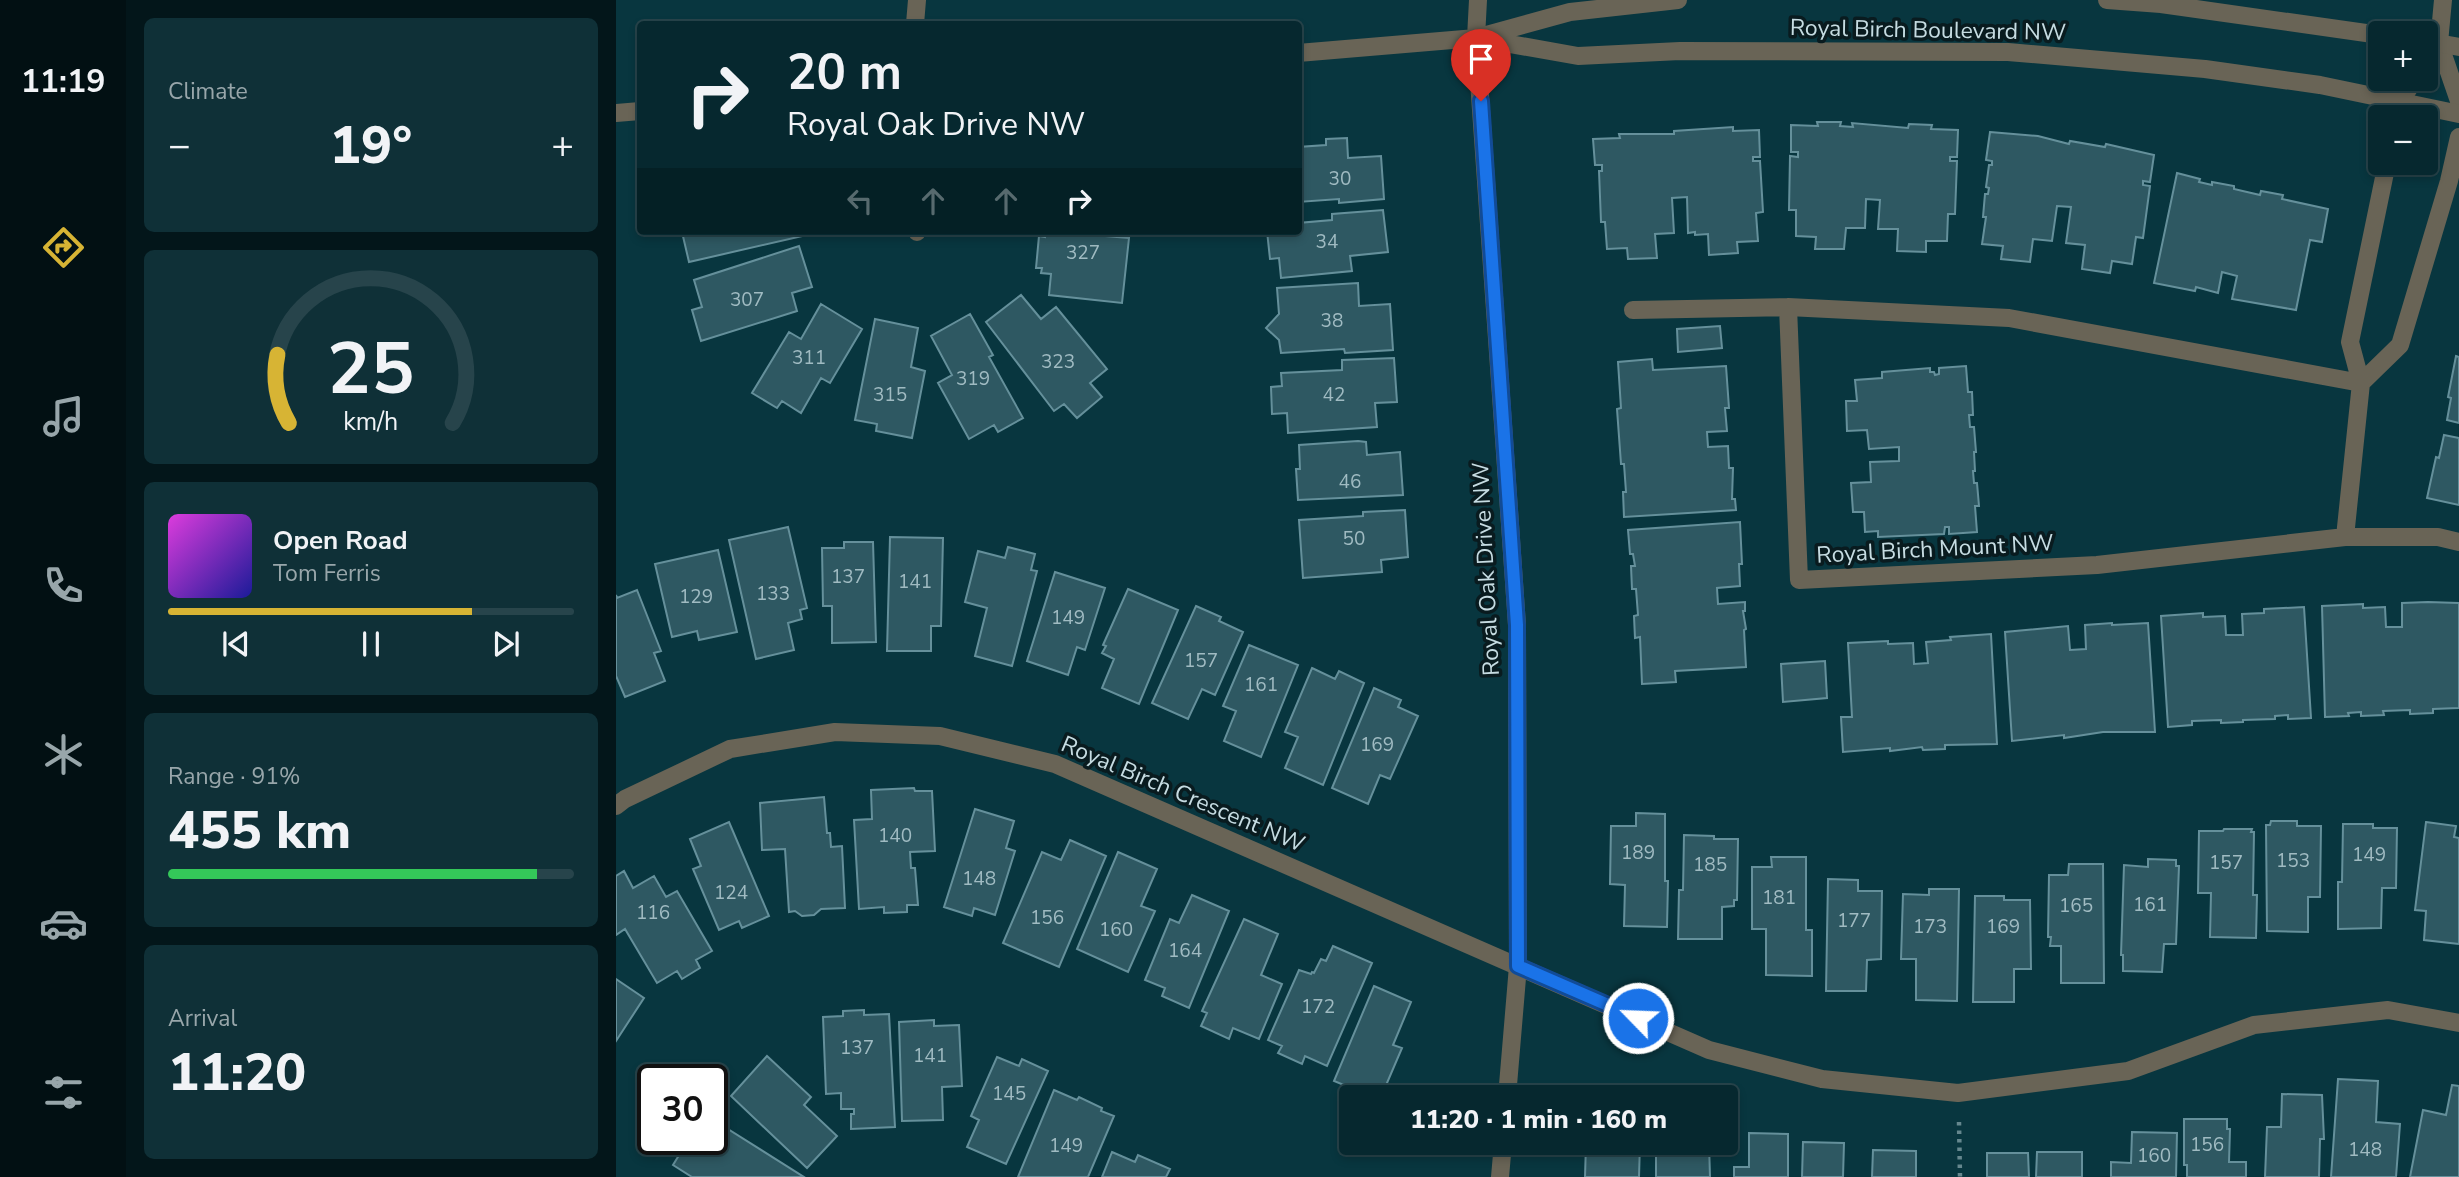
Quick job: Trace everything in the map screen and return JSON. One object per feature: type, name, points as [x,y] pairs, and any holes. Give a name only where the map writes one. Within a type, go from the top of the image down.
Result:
[{"type":"street","points":[[915,21],[917,0]]},
{"type":"street","name":"Royal Oak Drive NW","points":[[1478,0],[1476,38],[1517,625],[1518,966],[1508,1085]]},
{"type":"street","name":"Royal Birch Boulevard NW","points":[[1302,53],[1476,38],[1570,12],[1678,0]]},
{"type":"street","points":[[2108,0],[2161,4],[2368,33]]},
{"type":"street","points":[[2438,21],[2443,0]]},
{"type":"street","name":"Royal Birch Boulevard NW","points":[[1476,38],[1578,55],[1679,51],[2008,52],[2205,69],[2320,85],[2382,105]]},
{"type":"street","points":[[2438,43],[2459,47]]},
{"type":"street","points":[[2438,55],[2459,101]]},
{"type":"street","points":[[616,113],[637,111]]},
{"type":"street","name":"Royal Birch Boulevard NW","points":[[2438,113],[2459,114]]},
{"type":"street","points":[[2361,383],[2400,345],[2449,181],[2459,137]]},
{"type":"street","points":[[2345,537],[2361,383],[2350,342],[2385,175]]},
{"type":"street","points":[[1633,310],[1788,307],[2009,318],[2361,383]]},
{"type":"street","name":"Royal Birch Mount NW","points":[[1788,307],[1799,580],[2097,565],[2345,537],[2438,537],[2459,542]]},
{"type":"street","name":"Royal Birch Crescent NW","points":[[616,806],[625,799],[730,749],[835,732],[940,737],[1055,764],[1709,1050],[1822,1079],[1958,1093],[2128,1071],[2254,1025],[2388,1010],[2459,1023]]},
{"type":"street","points":[[1500,1177],[1502,1155]]},
{"type":"path","points":[[1958,1093],[1960,1177]]},
{"type":"building","points":[[1817,122],[1841,122],[1840,126],[1853,127],[1852,123],[1908,128],[1909,124],[1932,125],[1931,129],[1958,130],[1957,157],[1950,157],[1950,161],[1957,161],[1955,214],[1948,214],[1947,241],[1926,241],[1926,252],[1897,251],[1898,229],[1878,229],[1880,200],[1866,199],[1865,228],[1846,228],[1844,249],[1815,249],[1816,237],[1796,236],[1796,210],[1789,210],[1790,156],[1798,157],[1798,152],[1791,152],[1791,125],[1818,126]]},
{"type":"building","points":[[1733,127],[1733,131],[1759,130],[1760,157],[1753,157],[1753,161],[1760,161],[1763,212],[1756,213],[1758,241],[1737,242],[1738,253],[1709,255],[1708,234],[1688,233],[1687,197],[1672,198],[1674,233],[1655,234],[1657,258],[1628,259],[1627,248],[1607,249],[1605,222],[1601,222],[1599,171],[1602,171],[1602,165],[1595,165],[1593,139],[1620,138],[1619,134],[1674,134],[1674,131]]},
{"type":"building","points":[[1990,132],[2038,136],[2069,144],[2070,141],[2105,147],[2106,144],[2154,155],[2150,182],[2143,181],[2143,185],[2150,186],[2143,238],[2136,237],[2132,264],[2112,261],[2110,273],[2082,269],[2085,245],[2066,243],[2071,207],[2057,206],[2052,241],[2033,239],[2030,262],[2001,259],[2003,246],[1982,244],[1986,217],[1983,217],[1985,194],[1988,194],[1989,188],[1986,187],[1989,165],[1992,165],[1992,161],[1986,160]]},
{"type":"building","points":[[1347,138],[1348,158],[1381,156],[1384,199],[1339,203],[1339,199],[1302,202],[1302,147],[1326,145],[1326,139]]},
{"type":"building","points":[[2177,173],[2200,179],[2199,182],[2234,186],[2234,189],[2260,195],[2261,191],[2283,195],[2282,199],[2328,209],[2322,242],[2310,240],[2296,310],[2232,299],[2237,276],[2222,272],[2218,293],[2196,287],[2195,291],[2154,283]]},
{"type":"building","points":[[1383,210],[1388,252],[1350,256],[1352,271],[1281,278],[1279,258],[1270,259],[1267,235],[1302,235],[1302,223],[1332,220],[1332,214]]},
{"type":"building","points":[[683,235],[807,235],[689,262]]},
{"type":"building","points":[[1093,235],[1129,238],[1122,303],[1049,295],[1051,274],[1041,273],[1042,268],[1036,268],[1039,236]]},
{"type":"building","points":[[799,246],[812,287],[792,293],[797,311],[701,341],[692,310],[702,307],[694,280]]},
{"type":"building","points":[[1358,283],[1359,306],[1390,304],[1393,350],[1345,353],[1344,349],[1281,353],[1279,340],[1266,328],[1279,314],[1277,288]]},
{"type":"building","points":[[1021,295],[1041,319],[1056,307],[1107,369],[1090,383],[1102,397],[1077,418],[1064,404],[1054,411],[986,322]]},
{"type":"building","points":[[821,304],[862,329],[830,383],[821,378],[801,413],[782,401],[777,408],[752,393],[789,332],[801,339]]},
{"type":"building","points":[[970,314],[993,355],[989,357],[1023,418],[998,432],[994,425],[969,439],[938,383],[952,375],[931,336]]},
{"type":"building","points":[[875,319],[918,328],[911,367],[925,371],[912,438],[876,431],[877,424],[855,420]]},
{"type":"building","points":[[1720,326],[1722,348],[1678,352],[1677,329]]},
{"type":"building","points":[[2456,356],[2459,357],[2459,423],[2447,420],[2451,398],[2448,397]]},
{"type":"building","points":[[1394,358],[1397,402],[1375,403],[1377,427],[1288,433],[1287,413],[1272,414],[1271,387],[1282,386],[1281,373],[1342,370],[1342,360]]},
{"type":"building","points":[[1652,359],[1653,370],[1726,366],[1729,408],[1725,408],[1727,431],[1707,432],[1708,447],[1728,446],[1729,468],[1733,468],[1732,499],[1735,499],[1736,510],[1624,517],[1623,492],[1626,492],[1617,409],[1621,408],[1618,362]]},
{"type":"building","points":[[1966,366],[1968,392],[1972,392],[1973,415],[1969,415],[1970,427],[1974,427],[1976,452],[1973,471],[1979,506],[1975,506],[1977,532],[1949,534],[1949,527],[1945,527],[1944,534],[1878,537],[1878,531],[1865,532],[1864,512],[1853,512],[1851,483],[1871,482],[1870,462],[1899,461],[1899,447],[1869,449],[1867,430],[1847,431],[1846,401],[1857,401],[1855,380],[1882,378],[1882,372],[1930,368],[1930,372],[1935,375],[1939,374],[1939,368]]},
{"type":"building","points":[[2444,435],[2459,438],[2459,505],[2427,498]]},
{"type":"building","points":[[1366,442],[1367,455],[1400,452],[1403,495],[1298,500],[1296,469],[1300,469],[1299,445]]},
{"type":"building","points":[[1405,510],[1408,557],[1381,560],[1382,572],[1303,578],[1299,520]]},
{"type":"building","points":[[1740,522],[1740,586],[1717,588],[1718,604],[1745,602],[1743,611],[1746,667],[1675,671],[1676,682],[1642,684],[1640,637],[1635,638],[1634,616],[1638,615],[1636,589],[1632,589],[1631,566],[1635,566],[1633,554],[1630,554],[1628,530]]},
{"type":"building","points":[[788,527],[807,608],[800,610],[802,619],[788,623],[794,650],[756,659],[729,540]]},
{"type":"building","points":[[890,537],[943,538],[941,626],[931,626],[931,651],[887,651]]},
{"type":"building","points":[[844,542],[873,542],[876,642],[832,643],[832,606],[823,606],[822,548],[844,548]]},
{"type":"building","points":[[1008,547],[1035,554],[1031,570],[1037,571],[1012,666],[975,656],[987,608],[965,602],[978,551],[1005,558]]},
{"type":"building","points":[[718,550],[737,632],[699,640],[697,631],[672,637],[655,564]]},
{"type":"building","points":[[1055,572],[1105,588],[1085,650],[1077,647],[1068,675],[1027,661]]},
{"type":"building","points":[[1128,589],[1178,610],[1139,704],[1102,688],[1114,659],[1102,653],[1106,646],[1103,645]]},
{"type":"building","points":[[637,590],[661,651],[654,653],[665,681],[625,697],[616,676],[616,595],[617,598]]},
{"type":"building","points":[[2402,603],[2459,603],[2459,708],[2433,709],[2433,713],[2383,711],[2384,715],[2361,716],[2361,712],[2348,713],[2349,716],[2325,717],[2322,606],[2363,604],[2363,608],[2385,607],[2386,627],[2402,627]]},
{"type":"building","points":[[1196,606],[1221,617],[1219,621],[1243,632],[1215,695],[1202,689],[1188,719],[1152,703]]},
{"type":"building","points":[[2304,607],[2311,718],[2288,719],[2288,715],[2243,722],[2192,721],[2192,725],[2168,727],[2161,616],[2203,613],[2203,617],[2225,616],[2226,635],[2243,635],[2242,614],[2264,613],[2264,609]]},
{"type":"building","points":[[2148,623],[2155,732],[2103,732],[2064,738],[2064,735],[2012,741],[2005,632],[2068,626],[2070,650],[2086,649],[2085,625]]},
{"type":"building","points":[[1991,634],[1997,744],[1945,745],[1945,749],[1923,750],[1922,747],[1843,752],[1841,717],[1852,717],[1848,643],[1913,643],[1914,664],[1928,663],[1926,642]]},
{"type":"building","points":[[1249,645],[1298,665],[1261,757],[1224,741],[1236,711],[1223,706]]},
{"type":"building","points":[[1825,661],[1827,698],[1783,702],[1781,664]]},
{"type":"building","points":[[1312,668],[1335,679],[1339,671],[1364,683],[1323,785],[1285,768],[1298,737],[1285,732]]},
{"type":"building","points":[[1374,688],[1401,700],[1398,707],[1418,716],[1390,779],[1380,775],[1368,804],[1332,788]]},
{"type":"building","points":[[914,788],[915,791],[932,791],[935,851],[910,852],[911,868],[915,868],[918,905],[907,905],[907,912],[884,913],[884,907],[859,909],[854,820],[872,819],[871,790]]},
{"type":"building","points":[[824,797],[831,847],[842,846],[845,908],[821,909],[814,915],[802,916],[795,911],[789,912],[785,849],[762,850],[760,803]]},
{"type":"building","points":[[975,809],[1014,821],[1006,848],[1015,851],[995,915],[974,908],[972,916],[944,907]]},
{"type":"building","points":[[1636,813],[1665,814],[1667,927],[1624,926],[1625,885],[1610,884],[1611,826],[1636,826]]},
{"type":"building","points":[[2271,821],[2297,821],[2297,826],[2321,826],[2320,897],[2308,897],[2308,932],[2267,931],[2266,825],[2270,825]]},
{"type":"building","points":[[729,822],[769,916],[742,928],[739,921],[719,930],[693,869],[701,866],[690,839]]},
{"type":"building","points":[[2426,822],[2456,826],[2454,837],[2459,838],[2459,944],[2424,940],[2426,911],[2415,910]]},
{"type":"building","points":[[2343,824],[2373,824],[2373,828],[2397,828],[2396,888],[2382,888],[2381,928],[2338,929],[2338,882],[2342,882]]},
{"type":"building","points":[[2252,829],[2251,832],[2254,832],[2253,895],[2257,895],[2256,938],[2210,937],[2211,893],[2198,893],[2199,831]]},
{"type":"building","points":[[1684,835],[1738,839],[1737,900],[1734,900],[1734,906],[1722,907],[1722,939],[1678,939],[1679,890],[1683,890]]},
{"type":"building","points":[[1070,840],[1106,856],[1059,967],[1003,943],[1042,852],[1061,860]]},
{"type":"building","points":[[1118,852],[1157,869],[1141,906],[1155,911],[1128,972],[1077,949]]},
{"type":"building","points":[[1771,857],[1806,857],[1806,930],[1812,930],[1812,976],[1766,975],[1766,929],[1752,929],[1752,867],[1772,867]]},
{"type":"building","points":[[2148,859],[2176,860],[2176,866],[2179,866],[2176,944],[2164,944],[2162,972],[2123,971],[2121,955],[2124,865],[2148,867]]},
{"type":"building","points":[[2069,864],[2103,864],[2104,983],[2061,983],[2061,946],[2050,946],[2049,875],[2068,875]]},
{"type":"building","points":[[624,871],[633,888],[654,876],[666,897],[677,891],[712,951],[696,960],[700,968],[682,979],[677,971],[657,983],[625,929],[616,935],[616,876]]},
{"type":"building","points":[[1828,879],[1858,880],[1858,891],[1882,891],[1881,959],[1867,960],[1866,991],[1826,991]]},
{"type":"building","points":[[1929,889],[1959,889],[1957,1001],[1916,1000],[1916,959],[1901,959],[1903,894],[1929,895]]},
{"type":"building","points":[[1192,895],[1229,911],[1189,1008],[1162,996],[1165,988],[1145,980],[1170,919],[1179,923]]},
{"type":"building","points":[[1975,896],[2004,896],[2004,900],[2030,900],[2031,969],[2014,969],[2014,1002],[1973,1002]]},
{"type":"building","points":[[1244,919],[1278,934],[1261,975],[1282,984],[1259,1039],[1233,1028],[1229,1039],[1201,1026],[1207,1013],[1202,1011]]},
{"type":"building","points":[[1333,946],[1372,963],[1327,1066],[1305,1056],[1302,1064],[1278,1053],[1282,1046],[1268,1040],[1299,970],[1314,973],[1321,959],[1326,961]]},
{"type":"building","points":[[616,979],[644,998],[616,1041]]},
{"type":"building","points":[[1374,986],[1411,1002],[1393,1045],[1402,1048],[1386,1085],[1344,1085],[1334,1081]]},
{"type":"building","points":[[864,1010],[864,1015],[889,1014],[895,1127],[851,1129],[851,1114],[854,1114],[854,1109],[841,1109],[841,1093],[826,1094],[823,1017],[843,1016],[843,1011]]},
{"type":"building","points":[[934,1020],[934,1026],[959,1025],[962,1086],[942,1087],[943,1120],[902,1121],[899,1022]]},
{"type":"building","points":[[767,1056],[811,1097],[804,1105],[837,1136],[807,1168],[731,1096]]},
{"type":"building","points":[[997,1057],[1019,1066],[1022,1059],[1048,1071],[1006,1164],[967,1147],[979,1120],[971,1116]]},
{"type":"building","points":[[2338,1079],[2378,1081],[2376,1122],[2400,1124],[2396,1177],[2331,1177]]},
{"type":"building","points":[[2452,1085],[2459,1086],[2459,1177],[2410,1177],[2423,1110],[2446,1115]]},
{"type":"building","points":[[1054,1090],[1077,1100],[1079,1097],[1114,1116],[1088,1177],[1018,1177]]},
{"type":"building","points":[[2282,1094],[2322,1095],[2324,1139],[2320,1139],[2319,1177],[2265,1177],[2267,1127],[2281,1127]]},
{"type":"building","points":[[2184,1119],[2227,1119],[2227,1129],[2230,1129],[2229,1162],[2246,1162],[2246,1177],[2187,1177],[2187,1165],[2184,1165]]},
{"type":"building","points":[[728,1129],[804,1177],[692,1177],[673,1165],[679,1155],[728,1155]]},
{"type":"building","points":[[2132,1132],[2177,1133],[2176,1177],[2111,1177],[2111,1162],[2131,1163]]},
{"type":"building","points":[[1749,1133],[1788,1134],[1788,1177],[1734,1177],[1734,1167],[1749,1167]]},
{"type":"building","points":[[1803,1142],[1844,1143],[1843,1177],[1802,1177]]},
{"type":"building","points":[[1873,1150],[1916,1151],[1916,1177],[1872,1177]]},
{"type":"building","points":[[1112,1152],[1135,1162],[1138,1155],[1170,1169],[1166,1177],[1102,1177]]},
{"type":"building","points":[[2037,1152],[2082,1152],[2082,1177],[2036,1177]]},
{"type":"building","points":[[1987,1153],[2028,1153],[2029,1177],[1987,1177]]},
{"type":"building","points":[[1586,1155],[1640,1155],[1639,1177],[1585,1177]]},
{"type":"building","points":[[1656,1155],[1709,1155],[1710,1177],[1656,1177]]},
{"type":"route","points":[[1481,101],[1517,625],[1518,966],[1638,1018]]}]
